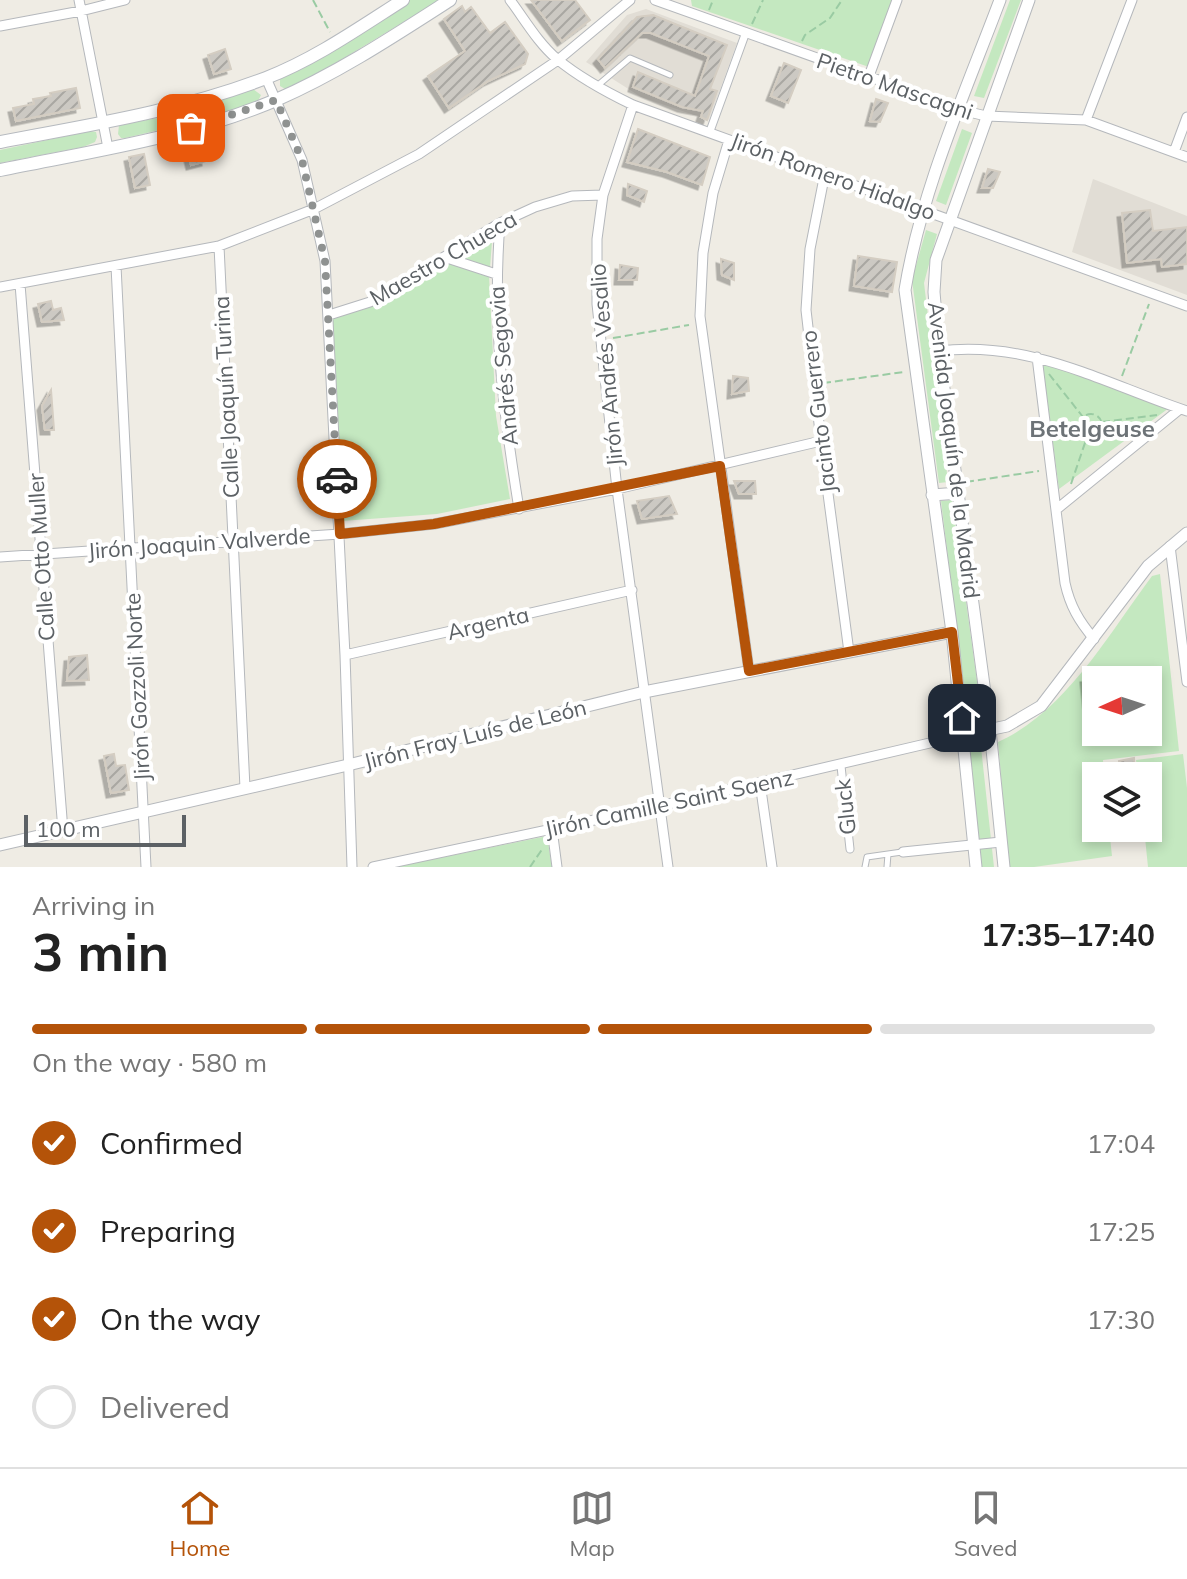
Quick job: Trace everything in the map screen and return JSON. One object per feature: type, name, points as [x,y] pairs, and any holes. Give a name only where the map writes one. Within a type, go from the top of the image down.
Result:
[{"type":"main road","points":[[0,142],[168,109],[266,78],[336,43],[403,0]]},
{"type":"main road","points":[[0,170],[219,121],[276,100],[368,53],[450,0]]},
{"type":"street","points":[[79,0],[108,148]]},
{"type":"street","points":[[0,26],[125,0]]},
{"type":"street","name":"Jirón Romero Hidalgo","points":[[510,0],[558,60],[596,87],[633,105],[1187,306]]},
{"type":"street","points":[[0,287],[219,246],[314,209],[419,154],[558,60],[630,0]]},
{"type":"street","name":"Pietro Mascagni","points":[[655,0],[687,5],[796,52],[959,109],[986,116],[1086,120],[1187,157]]},
{"type":"street","points":[[869,76],[897,0]]},
{"type":"street","name":"Avenida Joaquín de la Madrid","points":[[976,867],[952,632],[905,290],[924,209],[1000,0]]},
{"type":"street","name":"Avenida Joaquín de la Madrid","points":[[1004,867],[990,730],[939,351],[934,292],[936,260],[949,218],[1029,0]]},
{"type":"street","points":[[1086,120],[1132,0]]},
{"type":"street","points":[[710,131],[748,32]]},
{"type":"street","points":[[266,78],[302,160],[325,261],[340,534],[352,867]]},
{"type":"street","name":"Jirón Andrés Vesalio","points":[[633,105],[603,195],[597,239],[600,340],[668,867]]},
{"type":"street","points":[[1174,152],[1187,117]]},
{"type":"street","points":[[729,140],[713,193],[703,253],[701,323],[749,671]]},
{"type":"street","name":"Jacinto Guerrero","points":[[825,173],[810,249],[806,310],[849,652]]},
{"type":"street","name":"Maestro Chueca","points":[[329,315],[370,302],[500,223],[535,207],[562,198],[603,195]]},
{"type":"street","name":"Andrés Segovia","points":[[500,223],[496,274],[498,353],[519,509]]},
{"type":"street","name":"Calle Joaquín Turina","points":[[219,246],[245,788]]},
{"type":"street","points":[[447,258],[496,274]]},
{"type":"street","name":"Jirón Gozzoli Norte","points":[[116,266],[146,867]]},
{"type":"street","name":"Calle Otto Muller","points":[[20,284],[63,831]]},
{"type":"street","points":[[939,351],[969,347],[1007,350],[1118,385],[1180,411],[1060,507]]},
{"type":"street","points":[[1037,358],[1060,507],[1069,603],[1077,619],[1094,639]]},
{"type":"street","name":"Jirón Joaquin Valverde","points":[[0,557],[340,534],[434,524],[617,489],[821,441]]},
{"type":"street","points":[[932,495],[958,488]]},
{"type":"street","points":[[964,735],[1024,718],[1041,706],[1130,587],[1148,566],[1187,533]]},
{"type":"street","points":[[1170,546],[1185,646],[1187,682]]},
{"type":"street","name":"Argenta","points":[[345,655],[632,590]]},
{"type":"street","name":"Jirón Fray Luís de León","points":[[0,845],[348,765],[644,692],[952,632]]},
{"type":"street","name":"Jirón Camille Saint Saenz","points":[[373,867],[552,831],[964,735]]},
{"type":"street","name":"Gluck","points":[[841,766],[850,849]]},
{"type":"street","points":[[760,783],[772,867]]},
{"type":"street","points":[[552,831],[557,867]]},
{"type":"street","points":[[903,852],[1001,842]]},
{"type":"lane","points":[[596,87],[630,58],[670,75]]},
{"type":"lane","points":[[865,867],[867,857],[903,852]]},
{"type":"lane","points":[[887,867],[888,854]]},
{"type":"path","points":[[313,0],[336,43]]},
{"type":"path","points":[[709,12],[713,0]]},
{"type":"path","points":[[748,32],[763,0]]},
{"type":"path","points":[[796,52],[805,35],[830,18],[842,0]]},
{"type":"path","points":[[1118,385],[1153,293]]},
{"type":"path","points":[[600,340],[701,323]]},
{"type":"path","points":[[1037,358],[1083,417]]},
{"type":"path","points":[[814,384],[914,371]]},
{"type":"path","points":[[1102,422],[1180,411]]},
{"type":"path","points":[[1083,417],[1096,415],[1102,422]]},
{"type":"path","points":[[1083,417],[1080,428],[1088,436],[1100,432],[1102,422]]},
{"type":"path","points":[[1060,507],[1088,436]]},
{"type":"path","points":[[958,488],[1053,469]]},
{"type":"path","points":[[530,867],[552,831]]},
{"type":"shaded area","points":[[646,9],[737,43],[709,120],[641,97],[586,62],[627,15]]},
{"type":"shaded area","points":[[1093,179],[1187,216],[1187,295],[1072,252]]},
{"type":"green space","points":[[410,0],[440,0],[316,75],[285,89],[280,86],[280,79],[352,39]]},
{"type":"green space","points":[[691,0],[892,0],[869,67],[692,6]]},
{"type":"green space","points":[[1010,0],[1021,0],[984,98],[974,96]]},
{"type":"green space","points":[[253,89],[261,95],[258,101],[219,116],[125,138],[118,134],[119,125],[180,114]]},
{"type":"green space","points":[[962,129],[972,133],[946,205],[936,201]]},
{"type":"green space","points":[[96,132],[95,142],[83,147],[0,163],[0,150]]},
{"type":"green space","points":[[493,228],[490,268],[453,257]]},
{"type":"green space","points":[[926,230],[937,234],[924,283],[948,482],[939,483],[912,280]]},
{"type":"green space","points":[[447,262],[489,275],[496,416],[510,499],[437,514],[342,521],[332,318],[371,306]]},
{"type":"green space","points":[[1042,361],[1169,408],[1059,489]]},
{"type":"green space","points":[[952,500],[982,717],[968,720],[941,501]]},
{"type":"green space","points":[[1160,574],[1179,751],[1082,762],[1082,842],[1110,842],[1112,856],[1034,867],[1009,867],[998,742],[1045,711],[1082,672],[1082,746],[1162,746],[1162,666],[1087,666],[1152,576]]},
{"type":"green space","points":[[981,747],[994,867],[980,867],[968,750]]},
{"type":"green space","points":[[1183,754],[1187,788],[1187,867],[1148,867],[1145,842],[1162,842],[1162,762],[1136,760]]},
{"type":"green space","points":[[547,836],[552,867],[395,867]]},
{"type":"building","points":[[531,0],[575,0],[590,20],[562,41]]},
{"type":"building","points":[[462,6],[465,12],[471,7],[490,33],[505,22],[528,54],[525,64],[488,81],[449,108],[428,76],[465,51],[444,19]]},
{"type":"building","points":[[653,15],[727,45],[710,89],[717,91],[707,120],[701,117],[703,111],[682,107],[633,87],[638,72],[695,96],[709,56],[651,33],[642,33],[605,68],[598,59],[637,17]]},
{"type":"building","points":[[225,49],[231,69],[214,74],[208,55]]},
{"type":"building","points":[[784,63],[801,70],[788,103],[771,96]]},
{"type":"building","points":[[76,88],[80,108],[16,121],[13,108],[34,104],[33,99],[51,96],[50,93]]},
{"type":"building","points":[[876,99],[888,103],[880,122],[870,121]]},
{"type":"building","points":[[638,129],[710,157],[702,185],[627,162]]},
{"type":"building","points":[[203,148],[206,161],[191,165],[188,152]]},
{"type":"building","points":[[144,154],[150,185],[135,188],[129,157]]},
{"type":"building","points":[[988,169],[1000,172],[993,188],[982,188]]},
{"type":"building","points":[[628,184],[647,191],[644,202],[627,195]]},
{"type":"building","points":[[1150,210],[1153,231],[1187,227],[1187,264],[1162,267],[1161,259],[1127,263],[1122,213]]},
{"type":"building","points":[[858,256],[897,262],[892,292],[854,286]]},
{"type":"building","points":[[721,259],[734,263],[734,280],[722,275]]},
{"type":"building","points":[[620,265],[638,268],[637,280],[619,280]]},
{"type":"building","points":[[51,301],[53,310],[61,308],[64,320],[42,322],[38,304]]},
{"type":"building","points":[[733,376],[748,378],[749,391],[732,394]]},
{"type":"building","points":[[51,390],[54,430],[45,430],[42,406]]},
{"type":"building","points":[[734,481],[755,481],[756,494],[739,494]]},
{"type":"building","points":[[669,496],[677,514],[642,519],[637,501]]},
{"type":"building","points":[[87,655],[89,680],[67,681],[69,657]]},
{"type":"building","points":[[114,754],[116,766],[125,765],[129,790],[111,793],[104,756]]},
{"type":"way so far","points":[[191,128],[276,100],[302,160],[325,261],[337,479]]},
{"type":"district","name":"Betelgeuse","points":[[1092,428]]},
{"type":"route","points":[[337,479],[340,534],[434,524],[519,509],[720,466],[749,671],[952,632],[962,718]]}]
